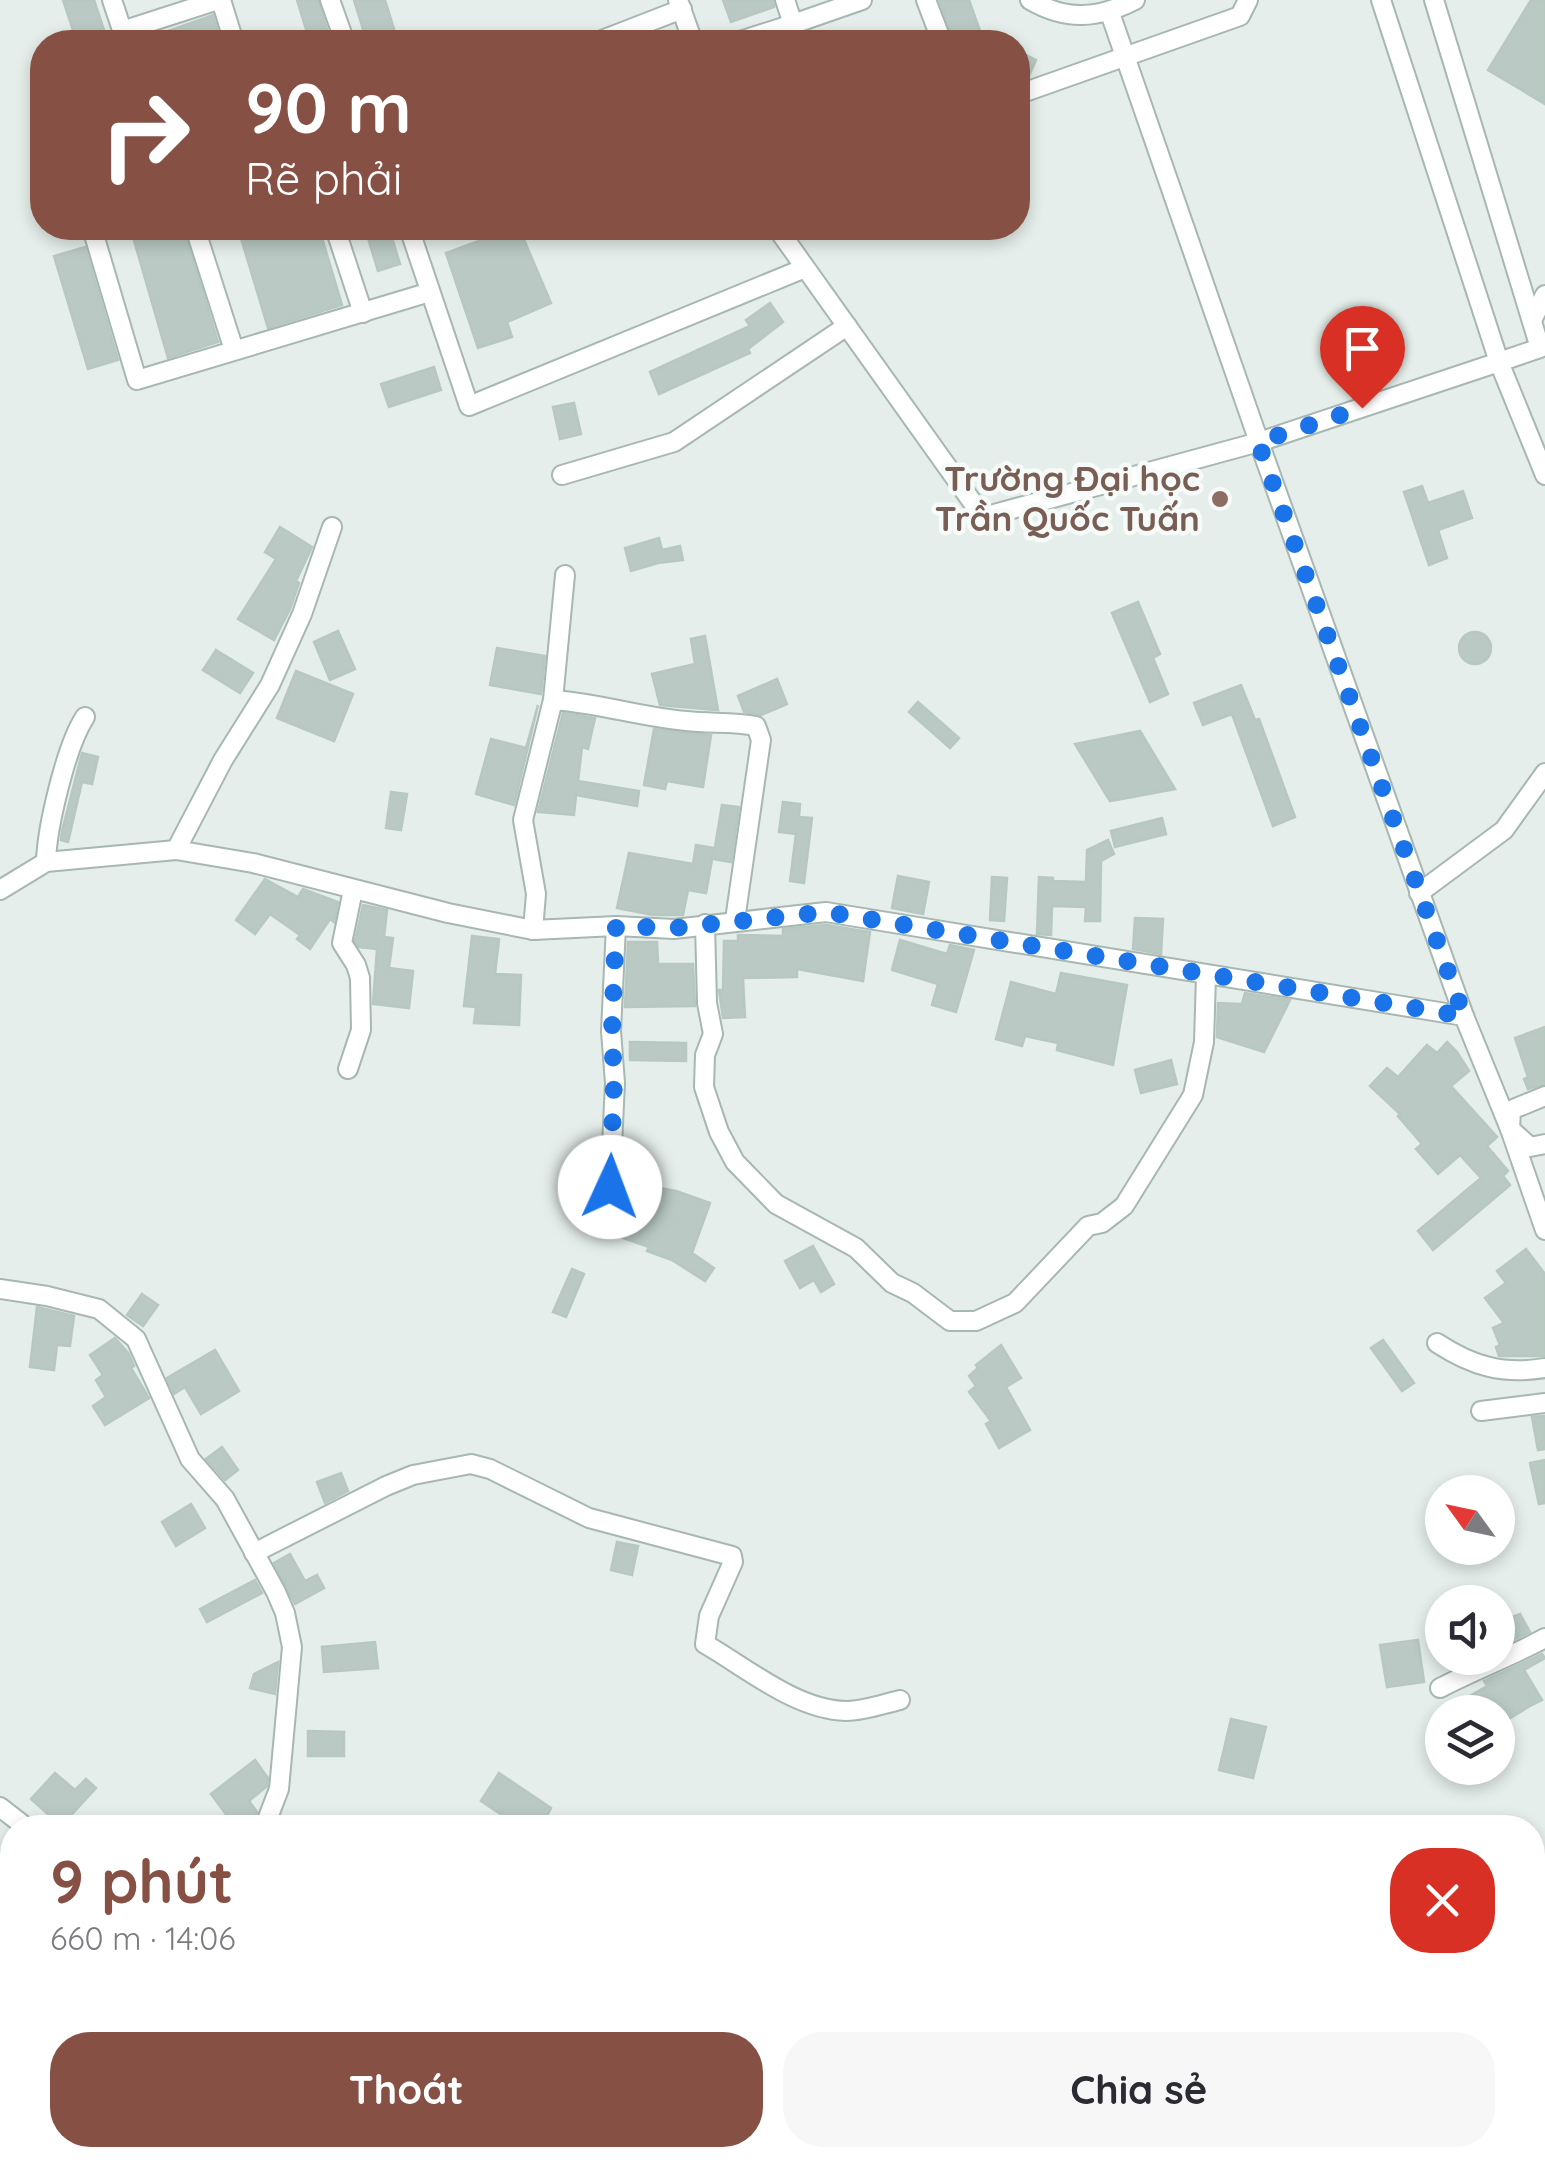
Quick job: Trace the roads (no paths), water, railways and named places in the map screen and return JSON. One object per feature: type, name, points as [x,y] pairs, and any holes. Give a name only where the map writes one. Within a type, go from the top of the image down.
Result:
[{"type":"street","points":[[112,0],[122,30]]},
{"type":"street","points":[[142,30],[219,0],[230,30]]},
{"type":"street","points":[[330,0],[341,30]]},
{"type":"street","points":[[785,0],[793,24]]},
{"type":"street","points":[[774,30],[862,0]]},
{"type":"street","points":[[926,0],[937,30]]},
{"type":"street","points":[[1030,0],[1049,11],[1080,17],[1110,13],[1136,0]]},
{"type":"street","points":[[1030,90],[1240,16],[1248,0]]},
{"type":"street","points":[[1381,0],[1499,362],[1545,475]]},
{"type":"street","points":[[786,240],[982,517],[1258,442],[1543,349],[1434,0]]},
{"type":"street","points":[[623,30],[680,4],[689,30]]},
{"type":"street","points":[[1110,13],[1419,893],[1545,1230]]},
{"type":"street","points":[[96,240],[137,380],[430,292]]},
{"type":"street","points":[[199,240],[234,350]]},
{"type":"street","points":[[339,240],[362,313]]},
{"type":"street","points":[[413,240],[469,406],[806,268]]},
{"type":"street","points":[[1532,320],[1545,295]]},
{"type":"street","points":[[562,475],[674,442],[847,326]]},
{"type":"street","points":[[176,850],[223,760],[270,685],[302,614],[332,527]]},
{"type":"street","points":[[533,930],[536,894],[523,820],[553,700],[564,574]]},
{"type":"street","points":[[553,700],[586,702],[683,721],[737,722],[759,730],[761,740],[736,920]]},
{"type":"street","points":[[46,862],[60,787],[85,716]]},
{"type":"street","points":[[1419,893],[1504,830],[1545,774]]},
{"type":"street","points":[[0,890],[46,862],[176,850],[253,863],[533,930],[674,928],[826,912],[1464,1016]]},
{"type":"street","points":[[348,1069],[360,1030],[358,970],[342,938],[353,890]]},
{"type":"street","points":[[705,924],[706,1003],[713,1034],[706,1055],[704,1086],[718,1132],[735,1162],[776,1204],[856,1248],[892,1282],[950,1322],[976,1321],[1015,1304],[1088,1226],[1102,1223],[1124,1206],[1193,1096],[1204,1042],[1206,976]]},
{"type":"street","points":[[575,1205],[600,1197],[610,1187],[616,926]]},
{"type":"street","points":[[1510,1129],[1511,1110],[1545,1096]]},
{"type":"street","points":[[1510,1129],[1530,1147],[1545,1144]]},
{"type":"street","points":[[0,1289],[99,1309],[136,1339],[190,1459],[224,1499],[285,1613],[292,1647],[279,1789],[269,1815]]},
{"type":"street","points":[[1437,1343],[1461,1359],[1501,1372],[1545,1368]]},
{"type":"street","points":[[1480,1410],[1545,1403]]},
{"type":"street","points":[[254,1553],[413,1475],[471,1464],[490,1469],[589,1518],[732,1556],[733,1562],[710,1616],[705,1644],[791,1694],[823,1709],[850,1711],[900,1700]]},
{"type":"street","points":[[1440,1688],[1494,1666],[1545,1638]]},
{"type":"place","name":"Trường Đại học Trần Quốc Tuấn","points":[[1220,499]]}]
